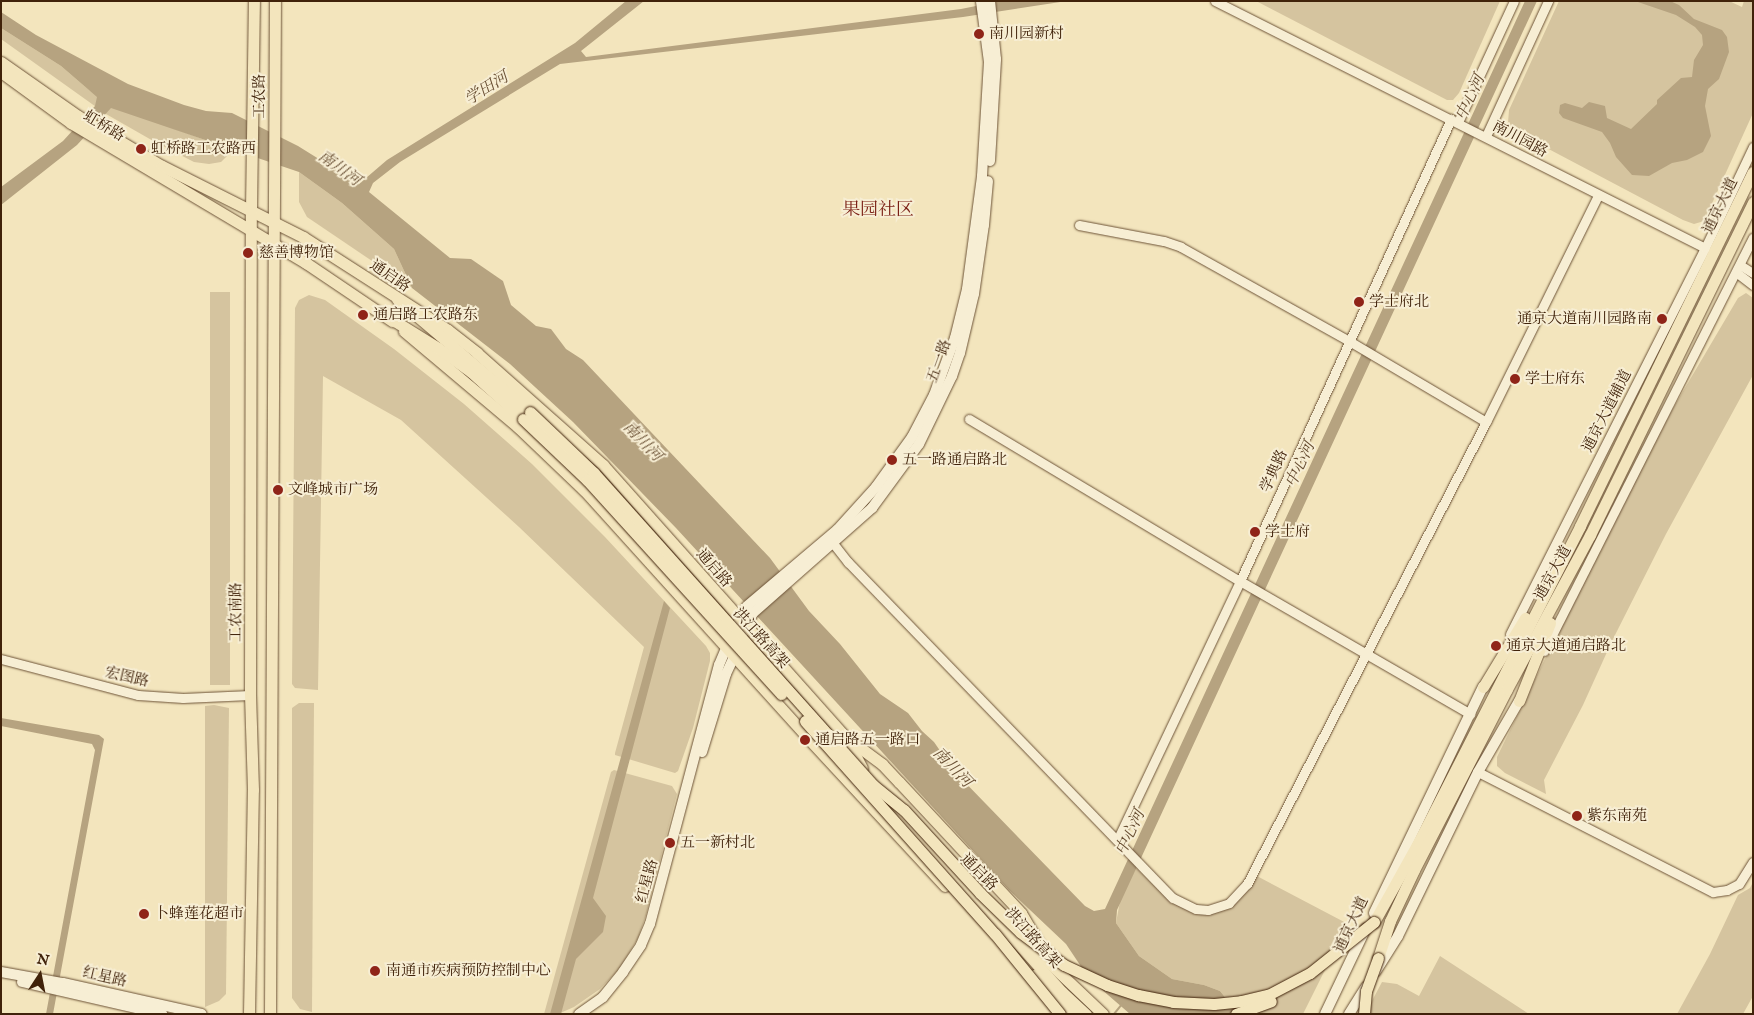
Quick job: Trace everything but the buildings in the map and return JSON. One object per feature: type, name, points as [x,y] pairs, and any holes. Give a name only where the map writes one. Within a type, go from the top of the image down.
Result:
[{"type":"main road","name":"工农路","points":[[251,210],[254,1]]},
{"type":"main road","name":"工农路","points":[[273,221],[275,1]]},
{"type":"main road","name":"五一路","points":[[981,1],[988,16]]},
{"type":"main road","name":"五一路","points":[[730,652],[750,610],[831,540],[876,486],[912,437],[934,395],[955,338],[967,289],[982,176],[989,62],[988,16],[990,1]]},
{"type":"main road","name":"虹桥路","points":[[1,62],[75,120]]},
{"type":"main road","name":"虹桥路","points":[[1,72],[95,131],[273,221]]},
{"type":"main road","name":"虹桥路","points":[[95,131],[251,231],[274,243]]},
{"type":"main road","name":"通京大道","points":[[1378,958],[1399,902],[1753,172]]},
{"type":"main road","name":"通京大道","points":[[1374,922],[1503,687],[1590,535],[1753,202]]},
{"type":"main road","name":"工农南路","points":[[249,1014],[253,790],[250,695],[251,210]]},
{"type":"main road","points":[[270,1014],[273,221]]},
{"type":"main road","name":"通启路","points":[[273,221],[448,330],[477,353],[603,465],[846,738],[859,765],[865,772],[955,870],[1103,1014]]},
{"type":"main road","points":[[274,243],[385,315],[496,408],[584,490],[899,837],[1066,1014]]},
{"type":"main road","name":"洪江路高架","points":[[397,299],[526,415],[594,473],[873,785],[1062,992],[1086,1014]]},
{"type":"main road","name":"洪江路高架","points":[[385,315],[451,358],[526,415],[587,480],[996,934],[1072,1014]]},
{"type":"main road","points":[[1483,687],[1580,526]]},
{"type":"main road","points":[[1349,1014],[1398,936],[1478,772],[1519,700],[1549,625],[1590,535]]},
{"type":"main road","name":"红星路","points":[[579,1014],[603,997],[623,972],[641,945],[650,924],[716,674],[730,652]]},
{"type":"main road","name":"红星路","points":[[591,1014],[628,978],[645,951],[654,930],[696,770],[730,652]]},
{"type":"main road","name":"通京大道","points":[[1324,1014],[1483,687]]},
{"type":"main road","points":[[846,738],[882,764],[1021,913],[1049,961],[1064,978]]},
{"type":"main road","points":[[873,785],[904,810],[980,894],[1020,932],[1064,965],[1085,976],[1138,995],[1173,1002],[1214,1004],[1242,1001],[1268,995],[1310,974],[1374,922]]},
{"type":"main road","points":[[1236,1014],[1277,998],[1313,979],[1341,958],[1374,922]]},
{"type":"main road","points":[[996,934],[1060,1014]]},
{"type":"main road","points":[[1364,1014],[1366,991],[1378,958]]},
{"type":"main road","points":[[1370,1014],[1378,958]]},
{"type":"main road","name":"红星路","points":[[1,972],[44,983]]},
{"type":"main road","name":"红星路","points":[[1,978],[62,986],[202,1014]]},
{"type":"main road","name":"红星路","points":[[62,986],[162,1014]]},
{"type":"street","name":"南川园路","points":[[1215,1],[1484,134],[1598,195],[1705,248]]},
{"type":"street","name":"学典路","points":[[1120,834],[1240,581],[1349,341],[1457,122],[1514,1]]},
{"type":"street","points":[[1484,134],[1548,1]]},
{"type":"street","name":"通京大道辅道","points":[[1483,687],[1705,248],[1753,147]]},
{"type":"street","points":[[831,540],[848,562],[1158,884],[1182,904],[1196,909],[1208,910],[1229,903],[1247,884],[1486,422],[1598,195]]},
{"type":"street","points":[[1079,225],[1164,241],[1181,248],[1349,341],[1486,422]]},
{"type":"street","points":[[1519,700],[1753,238]]},
{"type":"street","points":[[1738,269],[1753,273]]},
{"type":"street","points":[[1738,269],[1753,285]]},
{"type":"street","points":[[969,419],[1240,581],[1470,714]]},
{"type":"street","name":"宏图路","points":[[1,660],[138,695],[183,698],[250,695]]},
{"type":"street","points":[[1478,772],[1714,892],[1727,890],[1739,884],[1753,862]]},
{"type":"shaded area","points":[[1256,1],[1500,1],[1459,93],[1453,100],[1447,100]]},
{"type":"shaded area","points":[[1559,1],[1729,1],[1742,7],[1744,1],[1753,1],[1753,113],[1704,221],[1694,224],[1683,220],[1511,129],[1508,123],[1509,110]]},
{"type":"shaded area","points":[[1,28],[61,66],[89,90],[120,109],[230,149],[227,156],[221,162],[209,164],[194,162],[155,142],[106,114],[1,39]]},
{"type":"shaded area","points":[[299,172],[342,203],[394,249],[412,288],[307,217],[299,202]]},
{"type":"shaded area","points":[[210,292],[230,292],[230,685],[210,685]]},
{"type":"shaded area","points":[[1746,293],[1753,298],[1753,375],[1666,534],[1612,641],[1583,705],[1544,780],[1546,794],[1505,773],[1497,766],[1497,757],[1611,524],[1672,410],[1738,298]]},
{"type":"shaded area","points":[[309,295],[325,300],[394,349],[464,404],[532,464],[605,537],[706,646],[710,653],[710,661],[693,728],[678,771],[675,773],[615,755],[644,647],[519,527],[401,420],[323,376],[318,690],[295,688],[292,684],[295,308],[299,300]]},
{"type":"shaded area","points":[[299,703],[314,703],[312,1012],[300,1009],[292,998],[292,708]]},
{"type":"shaded area","points":[[214,705],[229,708],[226,994],[219,1001],[205,1007],[205,706]]},
{"type":"shaded area","points":[[614,770],[672,786],[677,794],[646,915],[638,938],[620,968],[600,989],[574,1007],[558,1014],[544,1014],[611,772]]},
{"type":"shaded area","points":[[1136,868],[1160,891],[1185,908],[1226,907],[1255,875],[1348,924],[1303,1014],[1243,1014],[1232,1006],[1220,991],[1204,985],[1172,979],[1139,956],[1116,923],[1120,901]]},
{"type":"shaded area","points":[[1753,882],[1753,996],[1743,1014],[1677,1014],[1710,954],[1738,895],[1750,888]]},
{"type":"shaded area","points":[[1440,956],[1529,1014],[1365,1014],[1382,982],[1397,984],[1419,996]]},
{"type":"water","name":"南川河","points":[[626,1],[644,1],[581,51],[586,57],[961,9],[1001,1],[1067,1],[963,17],[560,64],[400,162],[373,183],[369,192],[450,258],[471,259],[503,281],[511,305],[536,326],[551,329],[566,349],[583,360],[770,558],[809,611],[840,644],[880,694],[908,713],[922,731],[934,742],[954,771],[1085,906],[1094,911],[1105,909],[1525,1],[1537,1],[1117,910],[1116,923],[1139,956],[1172,979],[1204,985],[1220,991],[1232,1006],[1243,1014],[1130,1014],[1108,995],[1088,977],[1066,944],[1009,890],[676,528],[573,422],[510,364],[412,288],[394,249],[342,203],[299,172],[111,108],[77,145],[1,205],[1,187],[63,141],[95,106],[97,97],[61,66],[1,28],[1,12],[36,35],[128,84],[184,105],[206,111],[232,113],[298,146],[359,184],[387,160],[575,43]]},
{"type":"water","points":[[1635,1],[1670,1],[1679,5],[1694,19],[1722,30],[1727,37],[1729,52],[1719,79],[1708,89],[1705,106],[1711,136],[1703,152],[1687,160],[1672,163],[1649,176],[1632,175],[1616,157],[1610,143],[1602,132],[1563,118],[1559,113],[1560,105],[1565,103],[1582,108],[1589,102],[1605,106],[1607,118],[1631,129],[1657,104],[1657,100],[1681,78],[1692,77],[1694,60],[1703,45],[1702,35],[1695,27],[1676,15]]},
{"type":"water","points":[[664,601],[670,608],[593,898],[606,916],[603,932],[576,959],[561,1014],[550,1014]]},
{"type":"water","points":[[1,718],[99,735],[104,739],[53,1014],[46,1014],[95,750],[92,744],[1,726]]},
{"type":"waterway","points":[[1114,1014],[1122,1004]]},
{"type":"place","name":"南川园新村","points":[[979,34]]},
{"type":"place","name":"虹桥路工农路西","points":[[141,149]]},
{"type":"place","name":"慈善博物馆","points":[[248,253]]},
{"type":"place","name":"学士府北","points":[[1359,302]]},
{"type":"place","name":"通启路工农路东","points":[[363,315]]},
{"type":"place","name":"通京大道南川园路南","points":[[1662,319]]},
{"type":"place","name":"学士府东","points":[[1515,379]]},
{"type":"place","name":"五一路通启路北","points":[[892,460]]},
{"type":"place","name":"文峰城市广场","points":[[278,490]]},
{"type":"place","name":"学士府","points":[[1255,532]]},
{"type":"place","name":"通京大道通启路北","points":[[1496,646]]},
{"type":"place","name":"通启路五一路口","points":[[805,740]]},
{"type":"place","name":"紫东南苑","points":[[1577,816]]},
{"type":"place","name":"五一新村北","points":[[670,843]]},
{"type":"place","name":"卜蜂莲花超市","points":[[144,914]]},
{"type":"place","name":"南通市疾病预防控制中心","points":[[375,971]]},
{"type":"district","name":"果园社区","points":[[878,211]]},
{"type":"water label","name":"学田河","points":[[487,89]]},
{"type":"water label","name":"中心河","points":[[1471,98]]},
{"type":"water label","name":"中心河","points":[[1301,465]]},
{"type":"water label","name":"中心河","points":[[1131,833]]}]
